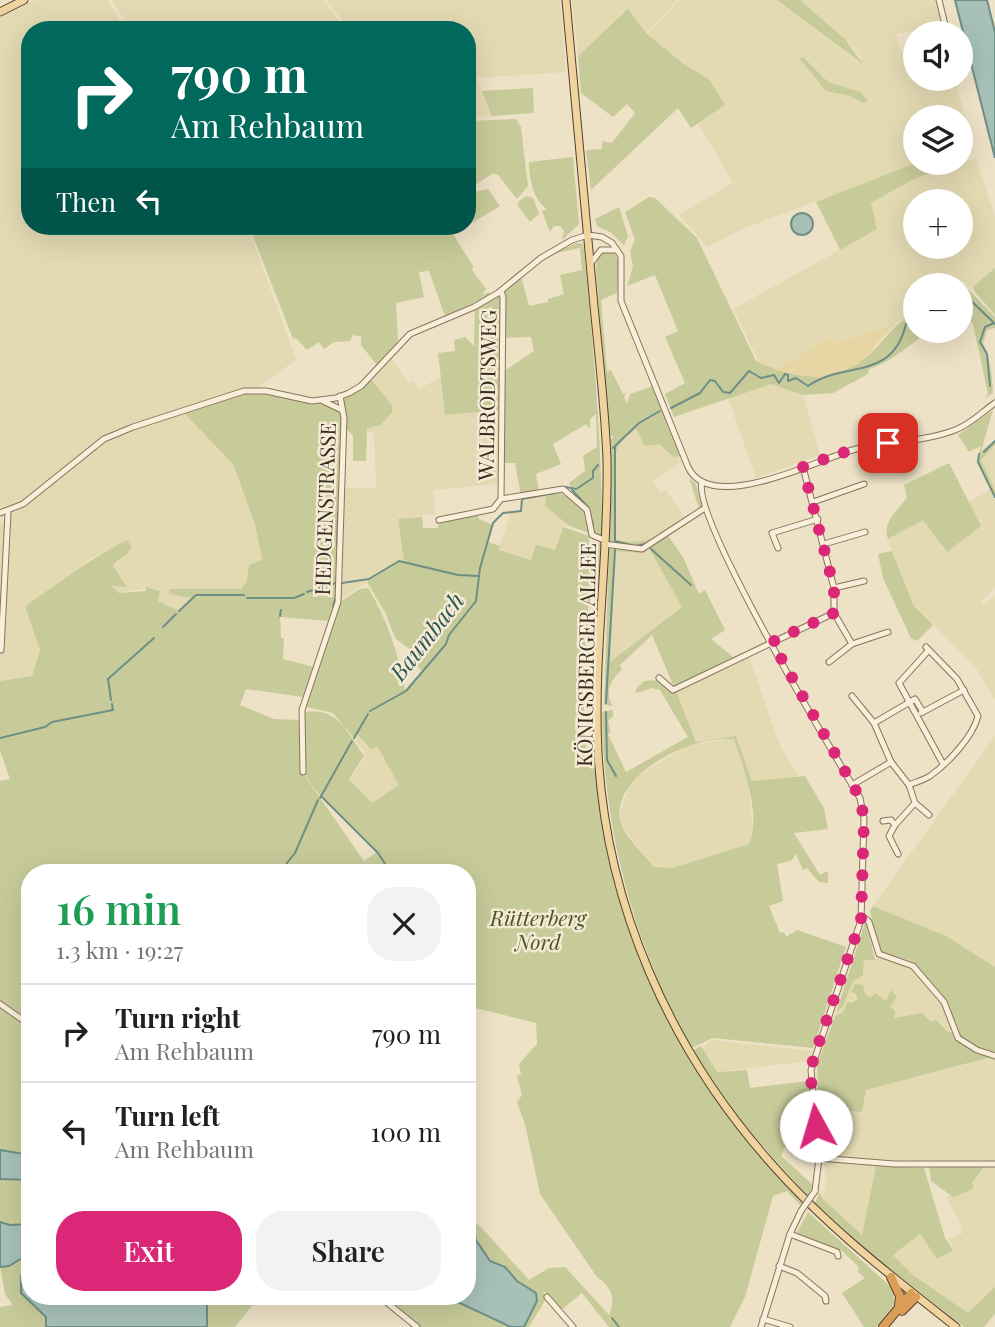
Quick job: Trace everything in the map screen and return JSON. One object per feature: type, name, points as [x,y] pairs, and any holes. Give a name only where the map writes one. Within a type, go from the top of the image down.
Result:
[{"type":"highway","points":[[891,1277],[900,1296],[899,1307]]},
{"type":"highway","points":[[883,1327],[913,1295]]},
{"type":"highway","points":[[890,1327],[913,1295]]},
{"type":"main road","points":[[0,12],[24,0]]},
{"type":"main road","name":"KÖNIGSBERGER ALLEE","points":[[566,0],[607,459],[598,751],[604,810],[615,868],[640,951],[690,1054],[726,1109],[770,1163],[804,1198],[891,1277],[956,1327]]},
{"type":"street","points":[[939,0],[944,21]]},
{"type":"street","points":[[0,513],[8,513],[104,439],[133,427],[244,391],[265,391],[323,401],[341,396],[361,386],[410,334],[501,291],[541,258],[572,240],[588,235],[602,237],[619,251],[624,268],[621,301],[691,475],[702,482],[717,486],[748,485],[857,449],[953,431],[995,403]]},
{"type":"street","points":[[590,264],[601,250],[607,248],[619,251]]},
{"type":"street","name":"WALBRODTSWEG","points":[[501,291],[501,499]]},
{"type":"street","name":"HEDGENSTRASSE","points":[[303,772],[302,710],[338,602],[345,418],[341,396]]},
{"type":"street","name":"HEDGENSTRASSE","points":[[323,401],[342,410]]},
{"type":"street","points":[[803,467],[834,588],[834,613],[852,644]]},
{"type":"street","points":[[702,482],[700,495],[722,549],[860,798],[864,819],[862,916],[813,1060],[811,1080],[819,1158],[814,1191],[789,1234],[761,1327]]},
{"type":"street","points":[[813,502],[864,484]]},
{"type":"street","points":[[439,520],[494,509],[501,499],[563,489],[587,510],[592,535],[604,542],[642,549],[705,508]]},
{"type":"street","points":[[1,650],[8,513]]},
{"type":"street","points":[[778,548],[772,533],[818,519]]},
{"type":"street","points":[[824,544],[865,532]]},
{"type":"street","points":[[834,588],[864,581]]},
{"type":"street","points":[[659,678],[673,690],[834,613]]},
{"type":"street","points":[[829,662],[852,644],[888,632]]},
{"type":"street","points":[[909,785],[930,776],[943,764],[969,736],[978,720],[978,712],[964,690],[927,649],[900,680],[908,703],[943,764]]},
{"type":"street","points":[[915,716],[964,690]]},
{"type":"street","points":[[852,696],[874,723],[891,762],[909,785],[915,803],[929,815]]},
{"type":"street","points":[[874,723],[915,699],[923,712]]},
{"type":"street","points":[[852,785],[891,762]]},
{"type":"street","points":[[898,854],[889,836],[915,803]]},
{"type":"street","points":[[883,821],[891,820],[895,825]]},
{"type":"street","points":[[862,916],[869,922],[879,954],[907,962],[940,996],[958,1038],[977,1050],[995,1056]]},
{"type":"street","points":[[0,1004],[21,1019]]},
{"type":"street","points":[[819,1158],[894,1164],[995,1164]]},
{"type":"street","points":[[789,1234],[837,1252],[838,1256]]},
{"type":"street","points":[[779,1266],[797,1273],[825,1296],[826,1301]]},
{"type":"street","points":[[547,1297],[573,1327]]},
{"type":"street","points":[[390,1305],[417,1327]]},
{"type":"street","points":[[763,1319],[790,1327]]},
{"type":"shaded area","points":[[36,0],[107,0],[120,21],[21,21],[21,235],[251,235],[296,360],[256,388],[233,392],[185,410],[117,430],[14,508],[0,512],[0,17]]},
{"type":"shaded area","points":[[112,0],[323,0],[339,21],[125,21]]},
{"type":"shaded area","points":[[327,0],[560,0],[566,72],[477,78],[492,116],[476,117],[476,21],[343,21]]},
{"type":"shaded area","points":[[572,0],[677,0],[646,33],[628,10],[578,56]]},
{"type":"shaded area","points":[[680,0],[777,0],[858,61],[861,57],[845,39],[800,0],[935,0],[940,21],[903,21],[903,33],[896,34],[903,54],[903,91],[958,91],[962,105],[903,105],[903,170],[742,229],[707,247],[679,215],[733,183],[698,123],[725,105],[709,79],[685,65],[647,34]]},
{"type":"shaded area","points":[[976,158],[995,217],[995,268],[973,287],[973,273],[903,273],[903,320],[835,345],[831,338],[774,370],[759,362],[733,309],[877,229],[870,204],[925,175],[973,175],[973,159]]},
{"type":"shaded area","points":[[390,357],[409,383],[412,381],[419,389],[441,377],[445,414],[500,410],[498,484],[433,490],[435,514],[398,520],[404,562],[397,562],[340,600],[344,488],[376,488],[374,432],[367,432],[367,428],[392,405],[371,379]]},
{"type":"shaded area","points":[[771,384],[803,395],[820,455],[756,478],[728,398]]},
{"type":"shaded area","points":[[185,414],[233,463],[255,524],[262,561],[249,565],[247,581],[241,589],[170,589],[169,594],[192,598],[178,611],[157,601],[159,591],[150,588],[118,593],[110,586],[126,586],[113,566],[127,540],[90,559],[75,573],[25,606],[40,649],[32,676],[0,681],[0,524],[105,441],[133,429]]},
{"type":"shaded area","points":[[636,429],[668,449],[674,457],[678,456],[681,462],[653,481],[661,493],[666,490],[685,518],[656,537],[637,544],[616,540],[615,531],[615,454],[622,439]]},
{"type":"shaded area","points":[[995,445],[995,490],[981,460]]},
{"type":"shaded area","points":[[991,489],[995,498],[995,587],[981,602],[984,604],[995,596],[995,700],[976,668],[914,606],[888,539],[923,519],[946,552],[968,502]]},
{"type":"shaded area","points":[[547,494],[546,507],[568,526],[562,527],[555,550],[536,545],[532,560],[498,550],[512,511],[522,511],[523,498]]},
{"type":"shaded area","points":[[649,548],[682,607],[609,663],[615,550]]},
{"type":"shaded area","points":[[749,657],[780,746],[799,776],[752,781],[736,736],[696,742],[676,691]]},
{"type":"shaded area","points":[[357,733],[368,748],[377,745],[399,785],[372,803],[349,779],[364,760],[365,753],[354,738]]},
{"type":"shaded area","points":[[995,736],[995,967],[946,936],[873,906]]},
{"type":"shaded area","points":[[734,738],[748,781],[753,837],[749,844],[672,868],[654,867],[621,826],[620,813],[628,788],[639,775],[687,746]]},
{"type":"shaded area","points":[[864,959],[895,959],[908,964],[942,1002],[951,1030],[948,1033],[935,1019],[931,1022],[894,1018],[890,1007],[897,998],[891,994],[886,1001],[875,993],[870,998],[864,993],[863,985],[851,992],[856,994],[855,1002],[848,1001],[843,1012],[835,1016],[843,1006],[853,980],[863,976]]},
{"type":"shaded area","points":[[711,1040],[812,1051],[809,1061],[717,1072],[702,1049]]},
{"type":"shaded area","points":[[987,1058],[995,1059],[995,1160],[877,1160],[862,1235],[823,1199],[826,1180],[821,1108],[862,1112],[866,1090]]},
{"type":"shaded area","points":[[995,1166],[995,1287],[968,1313],[913,1275],[893,1255],[920,1234],[937,1259],[954,1249],[948,1239],[962,1234],[958,1218],[946,1198],[972,1182],[979,1170]]},
{"type":"green space","points":[[777,0],[800,0],[845,39],[863,64]]},
{"type":"green space","points":[[628,9],[647,34],[685,65],[709,79],[725,105],[691,128],[678,108],[591,190],[586,150],[602,149],[602,141],[612,143],[635,113],[627,104],[613,117],[581,93],[578,56]]},
{"type":"green space","points":[[803,57],[828,82],[860,92],[868,101],[863,103],[851,96],[826,91],[800,59]]},
{"type":"green space","points":[[533,88],[534,113],[492,116],[482,91]]},
{"type":"green space","points":[[516,119],[521,127],[528,186],[517,199],[498,175],[493,173],[476,185],[476,121]]},
{"type":"green space","points":[[573,157],[579,224],[562,240],[564,231],[560,226],[554,226],[550,232],[542,211],[547,209],[538,200],[533,188],[529,162]]},
{"type":"green space","points":[[903,168],[903,175],[925,175],[871,203],[877,229],[840,250],[816,202]]},
{"type":"green space","points":[[488,189],[500,206],[476,221],[476,192]]},
{"type":"green space","points":[[527,196],[533,198],[539,214],[530,222],[518,206],[519,201]]},
{"type":"green space","points":[[649,197],[655,198],[697,238],[756,361],[788,373],[818,376],[833,374],[861,361],[903,321],[903,343],[914,343],[894,357],[869,369],[868,374],[833,393],[803,395],[771,384],[674,417],[665,394],[685,383],[665,337],[678,331],[655,275],[627,286],[633,267],[630,251],[635,240],[625,212]]},
{"type":"green space","points":[[619,207],[628,236],[624,245],[610,232],[597,226],[595,219]]},
{"type":"green space","points":[[253,235],[454,235],[473,266],[472,270],[486,289],[482,295],[489,292],[490,295],[445,316],[429,271],[419,272],[424,297],[396,303],[398,341],[377,365],[361,345],[361,337],[353,335],[350,341],[334,342],[324,349],[319,342],[307,350],[296,338],[293,339]]},
{"type":"green space","points":[[577,243],[583,244],[584,250],[596,392],[602,498],[602,534],[599,537],[594,533],[588,507],[573,490],[593,479],[572,489],[569,483],[585,471],[583,456],[597,447],[596,414],[590,419],[590,429],[586,424],[553,444],[561,464],[536,474],[539,492],[521,496],[515,463],[501,463],[503,372],[534,351],[531,337],[504,338],[505,291],[521,276],[529,306],[548,302],[548,299],[564,294],[560,275],[582,270],[580,248],[552,254]]},
{"type":"green space","points":[[603,252],[614,253],[619,261],[617,293],[601,300],[607,372],[611,370],[623,394],[627,393],[624,396],[627,404],[630,394],[653,386],[681,456],[674,457],[659,444],[645,446],[636,429],[622,439],[615,454],[616,540],[629,542],[651,539],[699,508],[689,478],[696,484],[702,506],[702,508],[644,547],[609,542],[609,439],[613,438],[613,435],[609,437],[596,271],[597,258]]},
{"type":"green space","points":[[995,268],[995,315],[975,292],[973,287]]},
{"type":"green space","points":[[973,294],[995,317],[995,328],[987,330],[983,343],[992,374],[993,393],[984,399],[988,394],[973,324]]},
{"type":"green space","points":[[498,296],[501,299],[500,410],[445,415],[438,353],[455,351],[454,340],[465,337],[474,346],[475,309]]},
{"type":"green space","points":[[371,379],[392,405],[392,412],[381,425],[367,428],[366,461],[353,461],[353,435],[347,430],[342,401]]},
{"type":"green space","name":"Rütterberg Nord","points":[[262,393],[323,403],[342,414],[336,600],[329,621],[280,617],[281,638],[284,638],[283,659],[314,667],[303,697],[246,689],[240,705],[274,719],[299,720],[300,775],[302,772],[364,861],[377,852],[320,796],[306,777],[305,712],[326,713],[347,730],[364,756],[349,779],[372,803],[399,785],[377,746],[371,750],[357,734],[354,738],[333,713],[306,707],[340,602],[360,589],[368,588],[387,625],[405,690],[422,671],[411,662],[416,654],[395,638],[386,614],[367,582],[397,562],[404,562],[398,519],[422,517],[423,528],[438,528],[439,522],[478,514],[479,519],[493,525],[488,542],[500,546],[499,550],[531,560],[536,545],[555,550],[563,527],[589,536],[584,702],[587,756],[590,751],[594,545],[601,542],[594,724],[601,815],[613,878],[632,938],[656,996],[686,1051],[720,1104],[760,1155],[803,1203],[801,1206],[787,1191],[773,1196],[745,1297],[730,1327],[609,1327],[582,1293],[561,1310],[543,1290],[546,1299],[529,1327],[524,1327],[537,1301],[536,1293],[517,1281],[505,1267],[490,1261],[476,1240],[476,1223],[529,1280],[549,1268],[565,1267],[609,1315],[612,1298],[609,1289],[597,1277],[540,1194],[525,1124],[517,1102],[522,1095],[517,1076],[521,1074],[519,1064],[537,1044],[536,1023],[476,1008],[476,864],[21,864],[21,1016],[0,1001],[0,781],[10,779],[0,751],[0,681],[32,676],[40,650],[25,606],[127,540],[132,547],[113,566],[127,587],[111,586],[119,593],[146,591],[146,587],[160,591],[158,601],[179,611],[192,598],[169,594],[169,589],[241,589],[247,581],[249,565],[262,560],[255,524],[233,464],[185,414],[243,394]]},
{"type":"green space","points":[[993,410],[981,451],[995,440],[995,445],[981,460],[995,490],[995,498],[977,462],[981,446],[969,452],[958,435]]},
{"type":"green space","points":[[949,463],[981,526],[947,552],[923,520],[888,539],[889,522],[907,498],[904,485]]},
{"type":"green space","points":[[567,492],[585,509],[589,533],[569,526],[545,506],[546,496],[559,493],[566,496]]},
{"type":"green space","points":[[667,534],[684,559],[699,594],[705,590],[725,630],[711,639],[733,657],[674,687],[652,635],[620,665],[622,670],[615,677],[609,691],[613,706],[604,705],[609,549],[637,551]],"holes":[[[649,548],[682,607],[610,662],[616,551],[641,553]]]},
{"type":"green space","points":[[892,551],[914,606],[933,625],[917,641],[911,638],[883,578],[878,554]]},
{"type":"green space","points":[[657,680],[676,691],[696,742],[736,736],[752,781],[805,776],[824,808],[828,829],[794,833],[820,875],[828,871],[828,883],[819,882],[807,868],[803,870],[796,854],[791,861],[777,864],[783,901],[769,906],[780,933],[784,932],[786,937],[797,930],[846,947],[813,1048],[713,1038],[691,1048],[671,1008],[653,968],[626,886],[616,844],[604,757],[602,712],[613,710],[613,716],[608,721],[611,732],[608,734],[626,772],[688,737],[660,690],[652,688],[636,693],[636,689],[644,681]],"holes":[[[734,739],[752,806],[752,833],[749,844],[672,868],[654,867],[631,841],[621,824],[620,808],[625,794],[634,780],[647,769],[678,750],[713,740]]]},
{"type":"green space","points":[[873,906],[946,936],[995,967],[995,1055],[985,1052],[957,1034],[945,1000],[911,961],[878,951],[870,911]]},
{"type":"green space","points":[[866,920],[875,960],[864,960],[863,976],[853,981],[843,1006],[836,1013]]},
{"type":"green space","points":[[855,984],[863,985],[865,994],[870,998],[875,993],[886,1001],[891,990],[897,997],[890,1007],[895,1011],[894,1018],[922,1013],[931,1022],[935,1019],[958,1039],[995,1059],[987,1058],[866,1090],[862,1112],[819,1108],[817,1065],[835,1016],[843,1012],[848,1001],[851,1003],[857,1000],[856,994],[851,992]]},
{"type":"green space","points":[[0,1008],[21,1022],[21,1154],[0,1150]]},
{"type":"green space","points":[[701,1046],[717,1072],[747,1070],[750,1088],[808,1081],[814,1145],[790,1136],[781,1156],[813,1185],[808,1196],[746,1128],[692,1051]]},
{"type":"green space","points":[[876,1166],[924,1168],[945,1238],[953,1250],[937,1259],[920,1234],[893,1255],[913,1275],[968,1313],[995,1287],[995,1314],[984,1327],[964,1327],[866,1250],[815,1203],[820,1192],[823,1199],[862,1235]]},
{"type":"green space","points":[[929,1166],[983,1169],[972,1182],[973,1189],[953,1197],[931,1181]]},
{"type":"green space","points":[[0,1179],[21,1180],[21,1224],[0,1222]]},
{"type":"green space","points":[[808,1212],[893,1289],[894,1304],[877,1327],[864,1327],[842,1293],[865,1278],[858,1272],[859,1267],[842,1251],[796,1234]]},
{"type":"green space","points":[[21,1258],[21,1305],[34,1305],[46,1317],[46,1327],[0,1327],[0,1307],[13,1305],[5,1294],[0,1267],[9,1266]]},
{"type":"green space","points":[[207,1305],[253,1305],[235,1327],[207,1327]]},
{"type":"green space","points":[[391,1305],[467,1305],[511,1327],[419,1327]]},
{"type":"sand","points":[[896,323],[859,364],[821,378],[774,370],[831,338],[835,344]]},
{"type":"water","points":[[955,0],[987,0],[995,32],[995,158],[973,71],[973,21],[960,21]]},
{"type":"water","points":[[802,213],[810,216],[813,224],[810,232],[802,235],[794,232],[791,224],[794,216]]},
{"type":"water","points":[[0,1150],[21,1154],[21,1180],[0,1179]]},
{"type":"water","points":[[0,1222],[21,1224],[21,1259],[9,1266],[0,1267]]},
{"type":"water","points":[[476,1240],[490,1261],[505,1267],[517,1281],[536,1293],[537,1301],[524,1327],[511,1327],[464,1305],[476,1305]]},
{"type":"water","points":[[34,1305],[207,1305],[207,1327],[46,1327],[46,1317]]},
{"type":"waterway","name":"Baumbach","points":[[973,303],[995,324]]},
{"type":"waterway","points":[[990,386],[987,354],[980,342],[985,327],[994,323]]},
{"type":"waterway","name":"Baumbach","points":[[671,408],[700,393],[710,380],[715,381],[723,392],[730,393],[749,371],[761,378],[774,375],[779,383],[785,374],[788,375],[788,381],[796,378],[808,386],[822,378],[866,367],[890,354],[903,332]]},
{"type":"waterway","name":"Baumbach","points":[[613,448],[639,423],[660,411]]},
{"type":"waterway","points":[[984,452],[995,441]]},
{"type":"waterway","points":[[615,446],[615,541],[631,545]]},
{"type":"waterway","points":[[979,454],[978,462],[995,497]]},
{"type":"waterway","name":"Baumbach","points":[[566,487],[576,489],[593,478],[593,471],[598,465]]},
{"type":"waterway","points":[[572,490],[588,507],[593,525]]},
{"type":"waterway","name":"Baumbach","points":[[370,711],[406,691],[446,644],[449,635],[476,601],[480,568],[493,523],[503,513],[521,511],[522,499],[555,493]]},
{"type":"waterway","points":[[337,545],[338,512]]},
{"type":"waterway","points":[[636,546],[645,544]]},
{"type":"waterway","points":[[651,549],[691,585]]},
{"type":"waterway","points":[[606,703],[615,550]]},
{"type":"waterway","points":[[342,583],[369,579],[399,561],[458,575],[479,576]]},
{"type":"waterway","points":[[307,592],[336,583]]},
{"type":"waterway","points":[[247,598],[294,598],[304,594]]},
{"type":"waterway","points":[[179,611],[196,595],[244,595]]},
{"type":"waterway","points":[[333,607],[336,596]]},
{"type":"waterway","points":[[280,616],[281,610]]},
{"type":"waterway","points":[[163,627],[176,614]]},
{"type":"waterway","points":[[111,700],[108,679],[154,638]]},
{"type":"waterway","points":[[0,738],[45,727],[52,722],[113,710],[112,704]]},
{"type":"waterway","points":[[606,712],[607,760],[616,776]]},
{"type":"waterway","name":"Baumbach","points":[[354,738],[368,714]]},
{"type":"waterway","name":"Baumbach","points":[[320,798],[352,741]]},
{"type":"waterway","points":[[321,796],[378,853],[385,864]]},
{"type":"waterway","name":"Baumbach","points":[[286,864],[295,853],[318,800]]},
{"type":"waterway","points":[[612,1318],[619,1327]]},
{"type":"route","points":[[816,1126],[811,1070],[861,920],[864,819],[860,798],[772,642],[834,613],[834,588],[803,467],[841,453],[888,443]]}]
